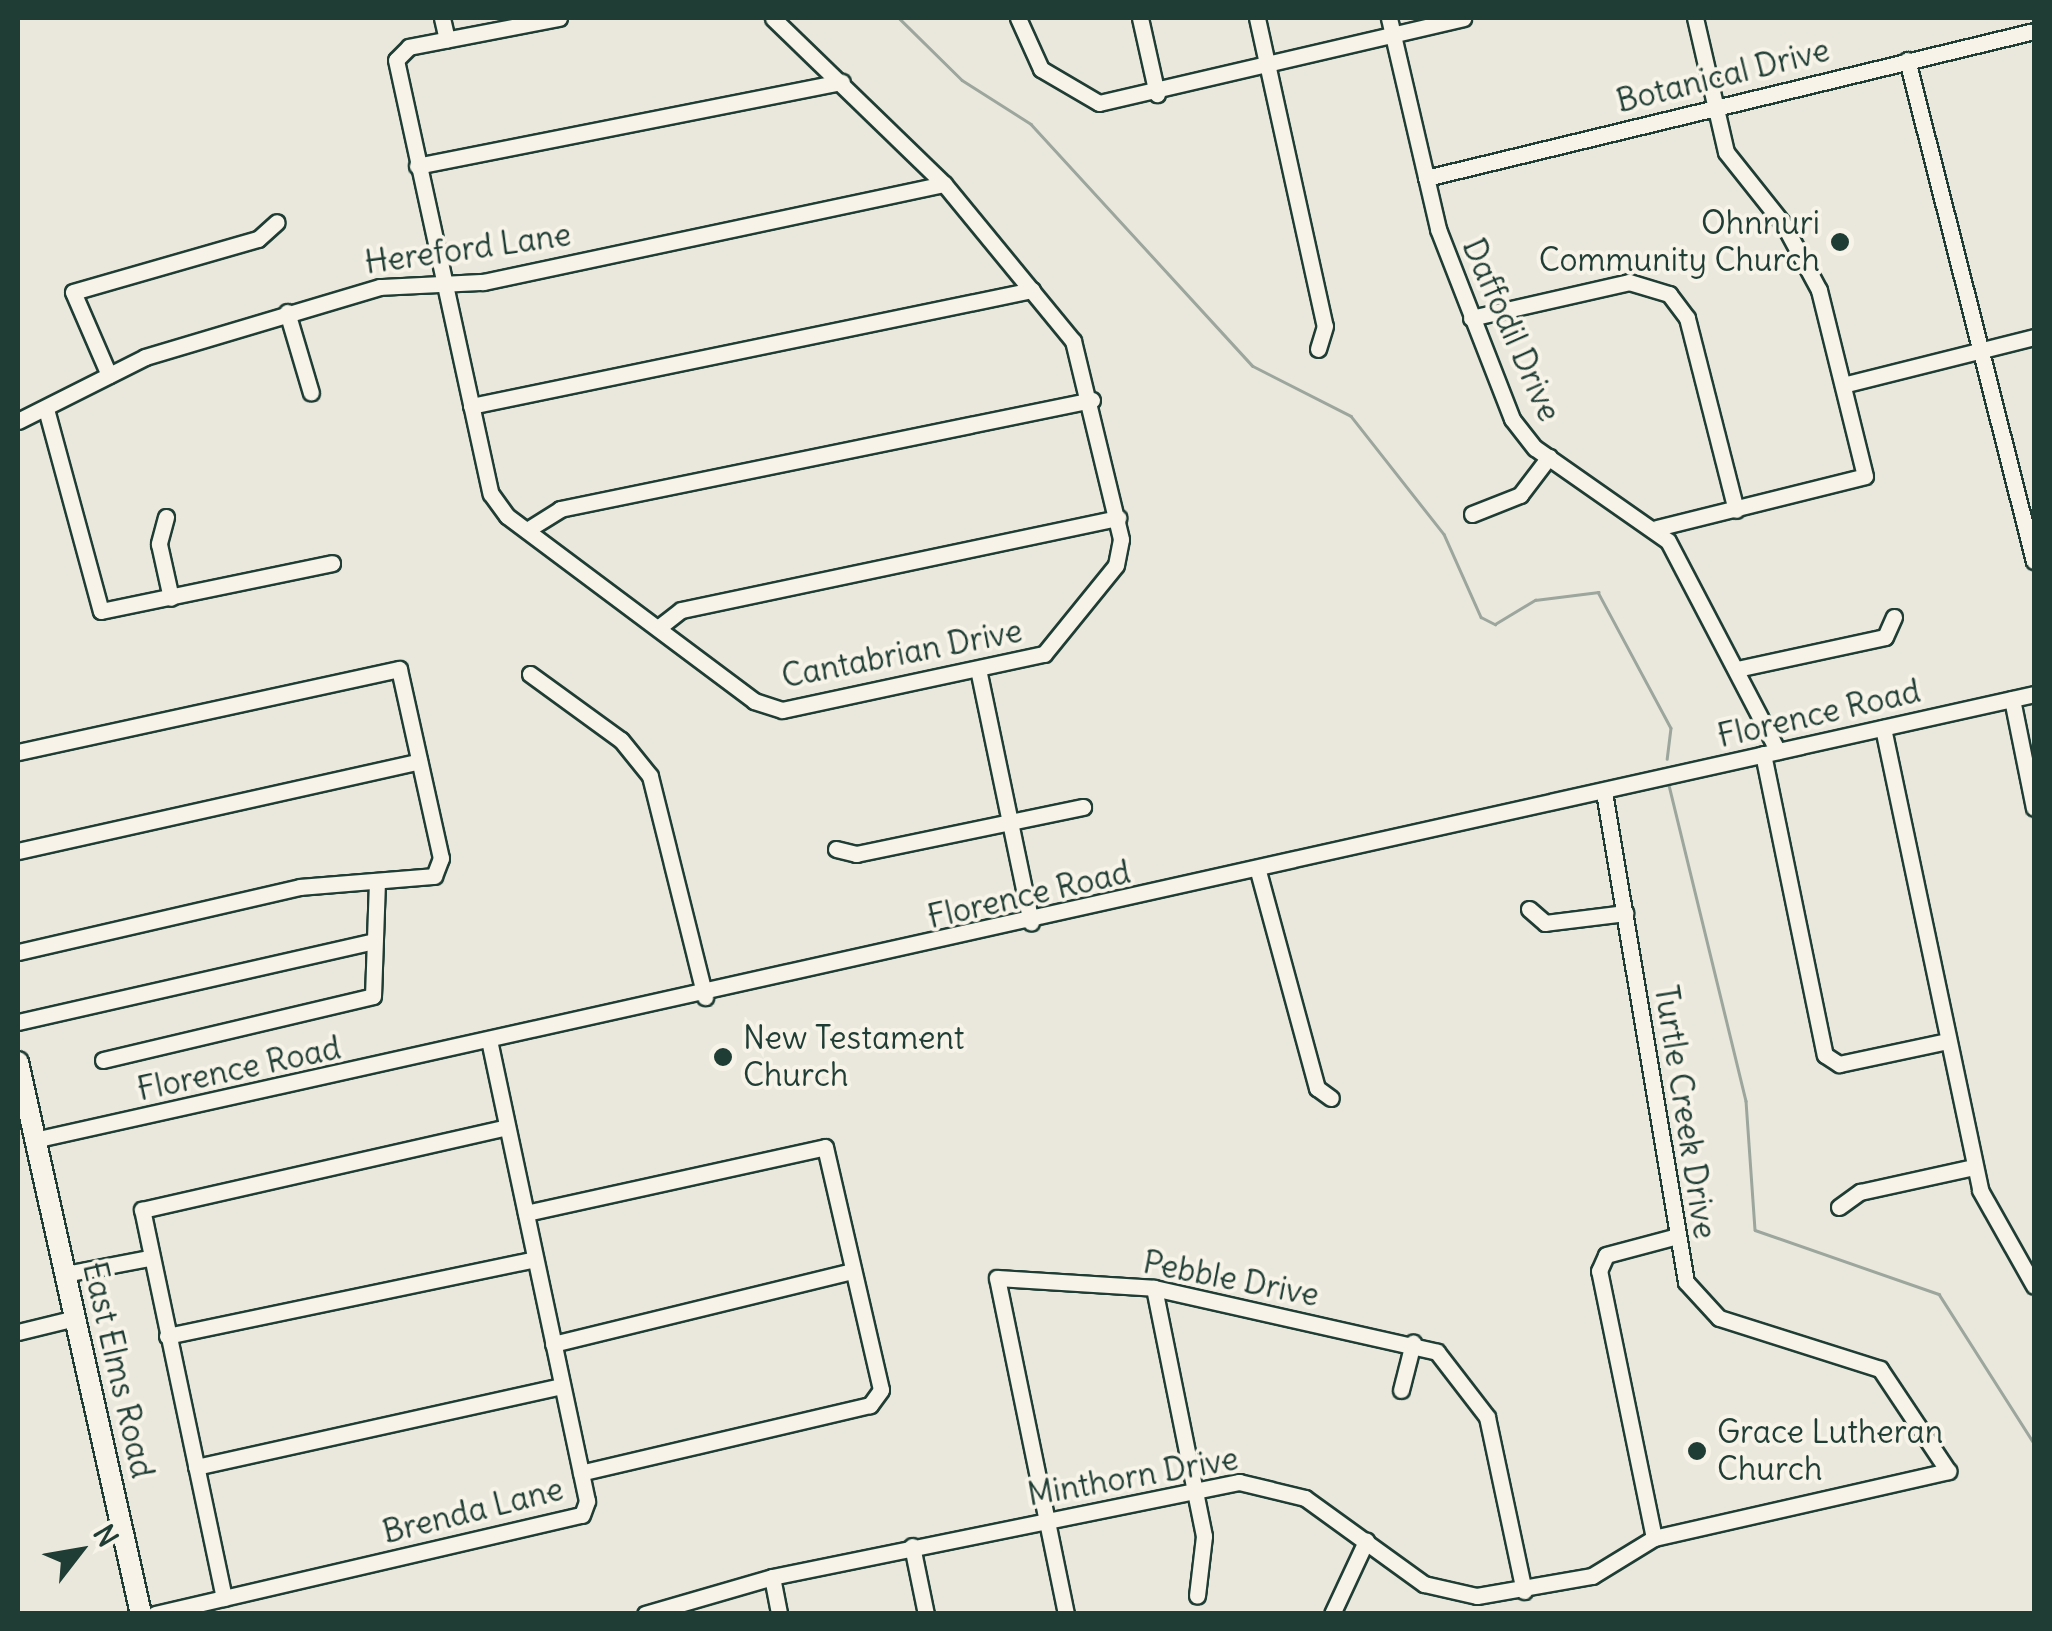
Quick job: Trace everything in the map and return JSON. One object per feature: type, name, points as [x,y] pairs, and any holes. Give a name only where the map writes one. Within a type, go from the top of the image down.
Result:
[{"type":"main road","name":"East Elms Road","points":[[18,1062],[141,1614]]},
{"type":"street","points":[[442,18],[447,39]]},
{"type":"street","name":"Cantabrian Drive","points":[[559,18],[409,47],[396,60],[491,494],[528,530],[754,701],[782,710],[1044,654],[1065,638],[1120,556],[1118,518],[1092,400],[1073,341],[944,184],[773,18]]},
{"type":"street","points":[[1018,18],[1056,84],[1092,102],[1158,94],[1463,18]]},
{"type":"street","points":[[1140,18],[1158,94]]},
{"type":"street","points":[[1257,18],[1326,326],[1318,349]]},
{"type":"street","name":"Daffodil Drive","points":[[1389,18],[1426,178],[1471,318],[1512,419],[1549,457],[1657,528],[1736,670],[1771,752],[1825,1055],[1839,1064],[1947,1042]]},
{"type":"street","points":[[1657,528],[1865,476],[1813,273],[1734,168],[1695,18]]},
{"type":"street","name":"Botanical Drive","points":[[1426,178],[2034,31]]},
{"type":"street","points":[[1907,60],[2034,561]]},
{"type":"street","points":[[418,166],[842,82]]},
{"type":"street","name":"Hereford Lane","points":[[18,421],[109,376],[287,312],[380,287],[444,283],[944,184]]},
{"type":"street","points":[[109,376],[73,292],[258,239],[278,222]]},
{"type":"street","points":[[1471,318],[1629,282],[1669,294],[1686,318],[1736,510]]},
{"type":"street","points":[[471,406],[1032,290]]},
{"type":"street","points":[[287,312],[311,393]]},
{"type":"street","points":[[1843,385],[2034,337]]},
{"type":"street","points":[[528,530],[560,509],[1092,400]]},
{"type":"street","points":[[46,409],[95,607],[108,613],[332,563]]},
{"type":"street","points":[[1472,514],[1520,495],[1549,457]]},
{"type":"street","points":[[166,516],[159,544],[171,598]]},
{"type":"street","points":[[658,628],[682,610],[1118,518]]},
{"type":"street","points":[[1736,670],[1886,636],[1894,618]]},
{"type":"street","points":[[18,752],[398,669],[439,870],[377,881],[300,887],[18,952]]},
{"type":"street","points":[[978,669],[1031,923]]},
{"type":"street","points":[[530,674],[621,740],[650,776],[705,997]]},
{"type":"street","name":"Florence Road","points":[[34,1140],[705,997],[2034,694]]},
{"type":"street","points":[[2012,700],[2034,808]]},
{"type":"street","points":[[1883,728],[1974,1168],[2031,1274]]},
{"type":"street","points":[[18,852],[419,761]]},
{"type":"street","name":"Turtle Creek Drive","points":[[1604,791],[1674,1237],[1701,1305],[1872,1363],[1948,1471]]},
{"type":"street","points":[[836,850],[856,854],[1083,807]]},
{"type":"street","points":[[1258,871],[1317,1088],[1331,1098]]},
{"type":"street","points":[[103,1060],[374,996],[380,986],[370,942],[377,881]]},
{"type":"street","points":[[1529,909],[1545,923],[1626,913]]},
{"type":"street","points":[[18,1022],[370,942]]},
{"type":"street","points":[[490,1044],[581,1473]]},
{"type":"street","points":[[224,1598],[140,1216],[152,1201],[507,1127]]},
{"type":"street","points":[[526,1213],[825,1148],[853,1271],[554,1344]]},
{"type":"street","points":[[1839,1206],[1860,1192],[1974,1168]]},
{"type":"street","points":[[1654,1538],[1599,1271],[1606,1256],[1674,1237]]},
{"type":"street","points":[[66,1274],[149,1258]]},
{"type":"street","points":[[167,1336],[535,1259]]},
{"type":"street","name":"Brenda Lane","points":[[155,1614],[577,1519],[587,1501],[581,1473],[878,1400],[853,1271]]},
{"type":"street","name":"Pebble Drive","points":[[1047,1519],[996,1278],[1154,1288],[1413,1343],[1456,1367],[1487,1417],[1524,1591]]},
{"type":"street","points":[[1154,1288],[1204,1536],[1197,1596]]},
{"type":"street","points":[[18,1332],[76,1318]]},
{"type":"street","points":[[1401,1390],[1413,1343]]},
{"type":"street","points":[[196,1467],[562,1386]]},
{"type":"street","name":"Minthorn Drive","points":[[645,1614],[772,1577],[1195,1488],[1281,1488],[1366,1541],[1424,1584],[1476,1596],[1524,1591],[1592,1576],[1654,1538],[1948,1471]]},
{"type":"street","points":[[1047,1519],[1066,1614]]},
{"type":"street","points":[[1332,1614],[1366,1541]]},
{"type":"street","points":[[912,1546],[926,1614]]},
{"type":"street","points":[[772,1577],[779,1614]]},
{"type":"street","points":[[1476,1596],[1480,1614]]},
{"type":"waterway","points":[[899,18],[962,80],[1031,124],[1253,366],[1351,416],[1444,534],[1481,617],[1495,624],[1535,600],[1598,592],[1671,728],[1667,759]]},
{"type":"waterway","points":[[1669,785],[1746,1101],[1755,1230],[1939,1294],[2034,1443]]},
{"type":"place","name":"Ohnnuri Community Church","points":[[1840,242]]},
{"type":"place","name":"New Testament Church","points":[[723,1057]]},
{"type":"place","name":"Grace Lutheran Church","points":[[1697,1451]]}]
